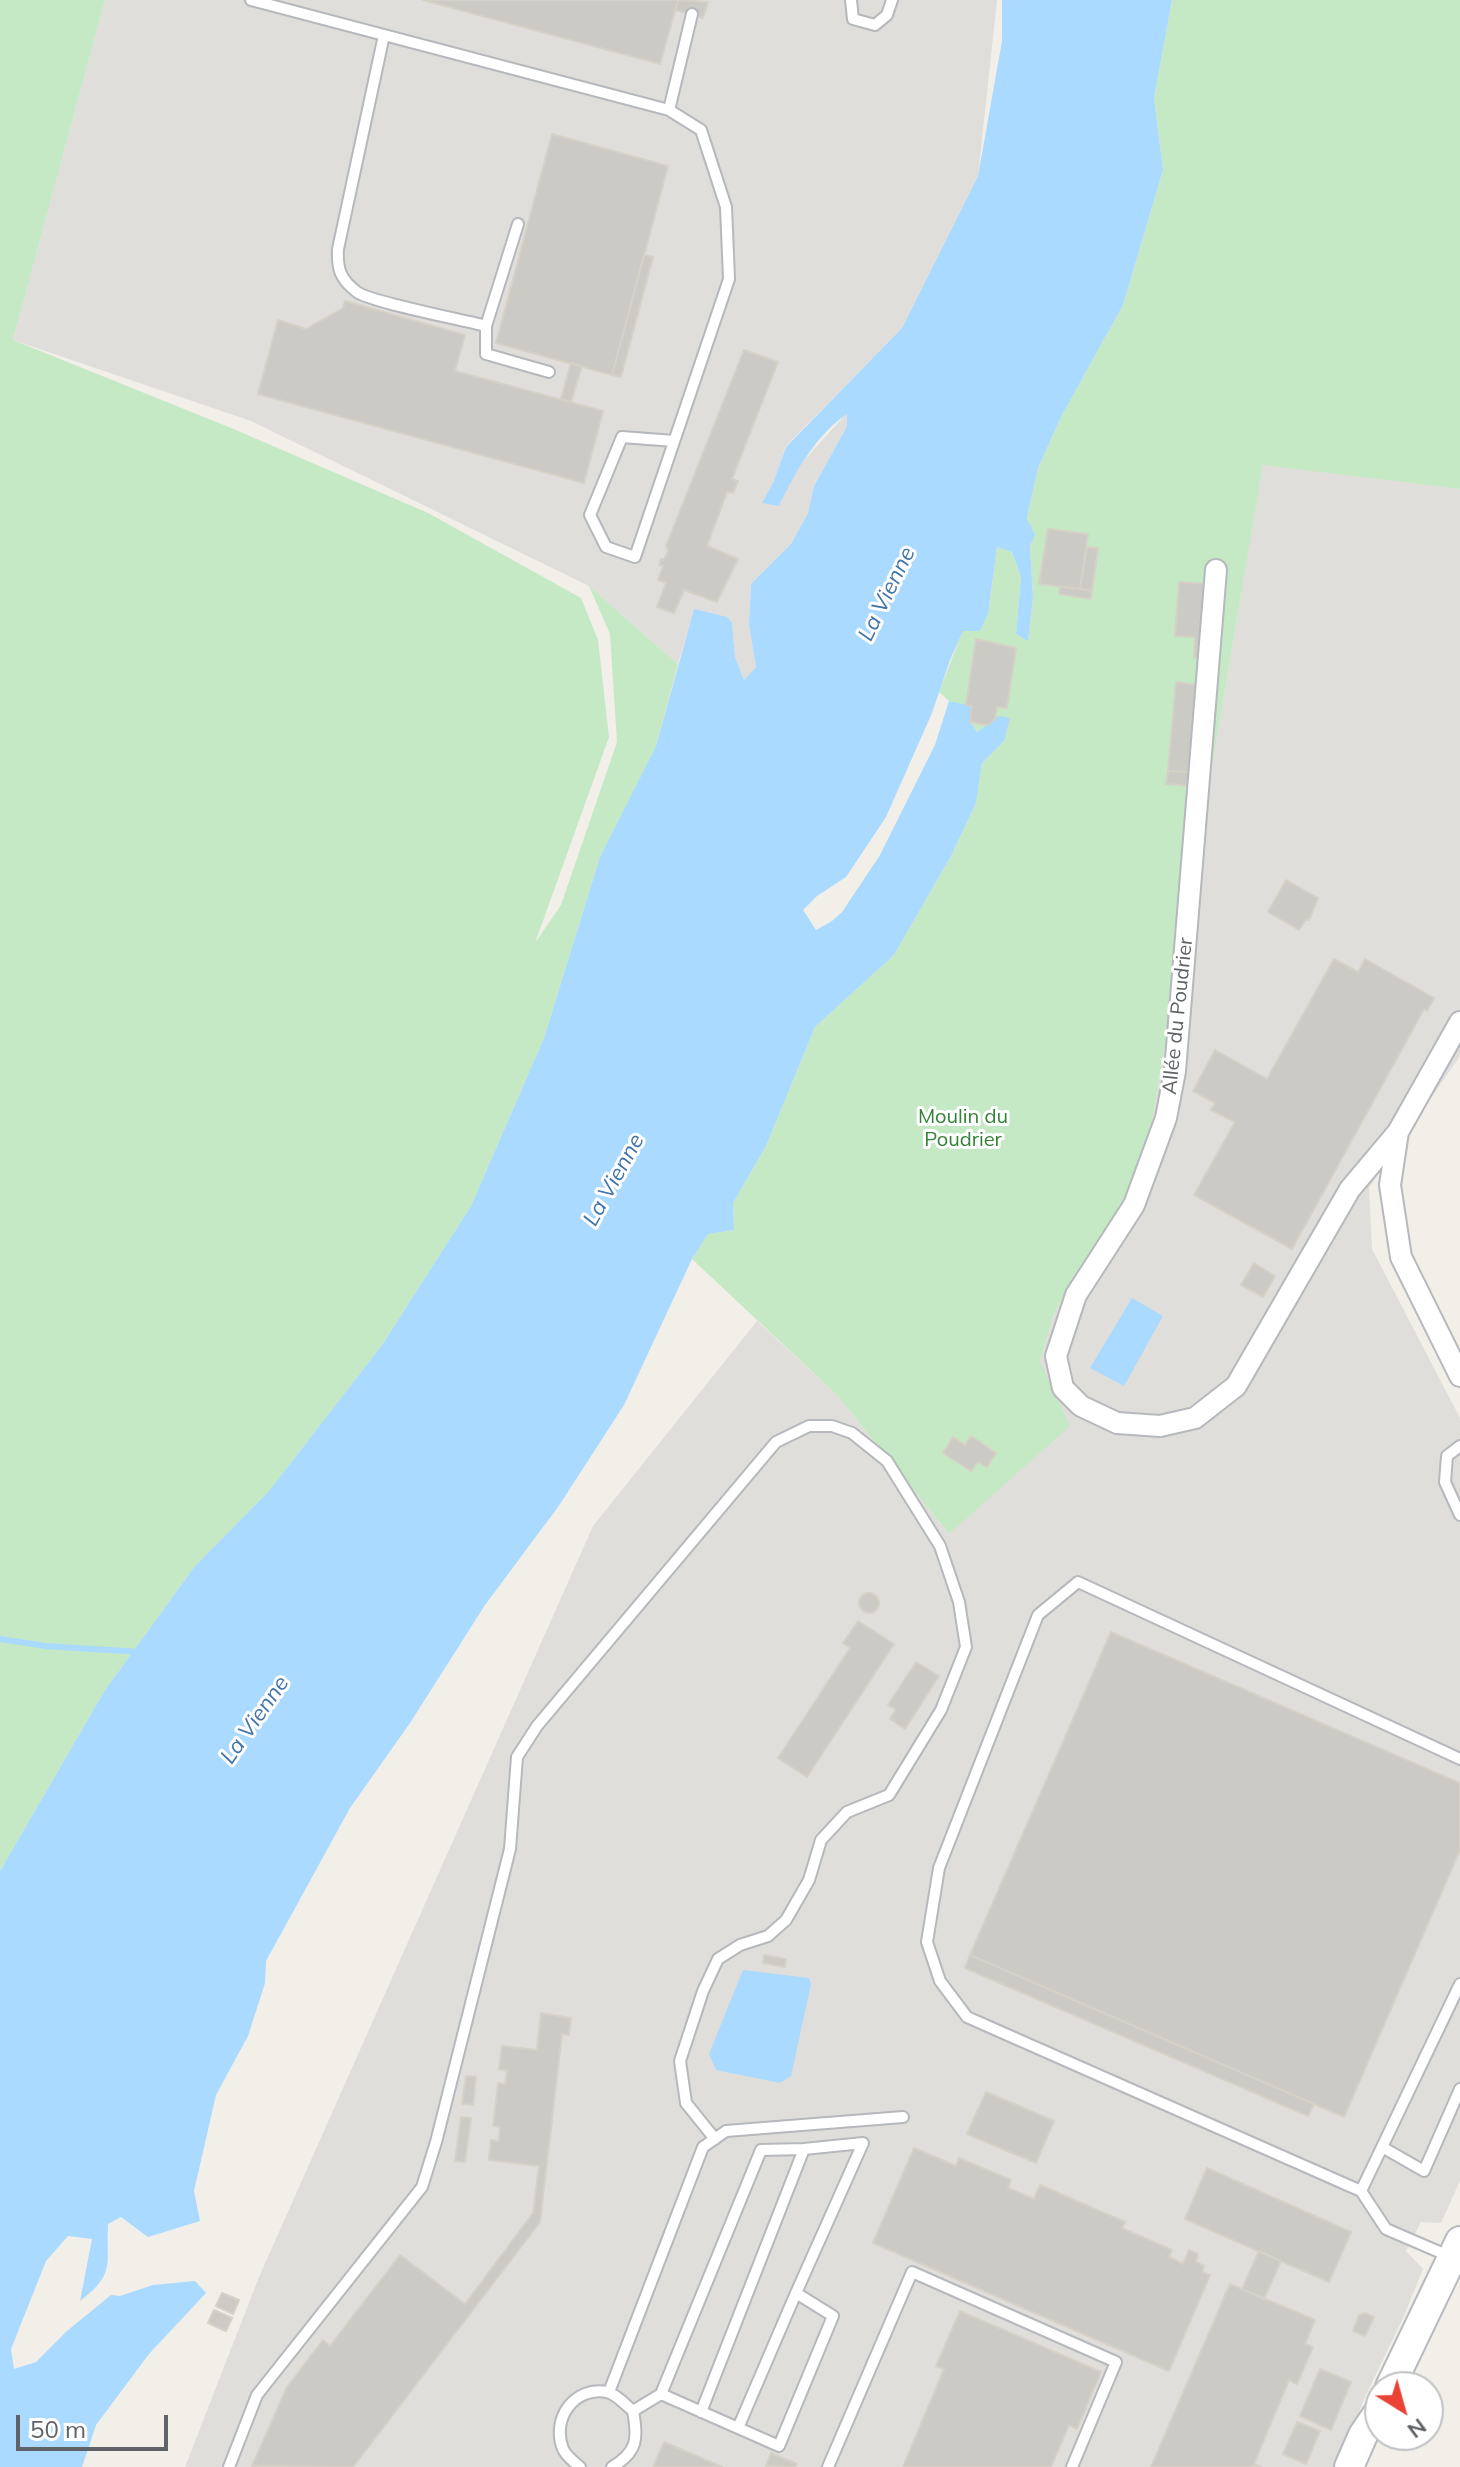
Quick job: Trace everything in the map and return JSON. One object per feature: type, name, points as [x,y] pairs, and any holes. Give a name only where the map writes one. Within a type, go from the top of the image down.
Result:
[{"type":"main road","points":[[1398,2371],[1456,2249]]},
{"type":"main road","points":[[1349,2467],[1364,2434]]},
{"type":"street","name":"Allée du Poudrier","points":[[1216,570],[1203,752],[1172,1087],[1166,1118],[1134,1205],[1076,1295],[1056,1356],[1063,1388],[1081,1406],[1117,1423],[1160,1426],[1195,1418],[1236,1386],[1350,1189],[1398,1132],[1460,1022]]},
{"type":"street","points":[[1398,1132],[1390,1185],[1401,1257],[1460,1376]]},
{"type":"lane","points":[[251,0],[669,110],[701,130],[726,207],[729,279],[635,557],[606,547],[590,515],[622,437],[674,441]]},
{"type":"lane","points":[[851,0],[853,19],[875,25],[887,15],[892,0]]},
{"type":"lane","points":[[885,0],[887,15]]},
{"type":"lane","points":[[669,110],[692,14]]},
{"type":"lane","points":[[384,35],[338,249],[337,268],[360,295],[486,326]]},
{"type":"lane","points":[[518,224],[486,326],[486,354],[549,372]]},
{"type":"lane","points":[[229,2467],[257,2395],[422,2187],[510,1849],[517,1757],[537,1726],[776,1442],[809,1426],[832,1426],[852,1433],[887,1461],[940,1546],[959,1602],[966,1647],[941,1710],[889,1795],[847,1812],[821,1840],[809,1880],[786,1920],[768,1936],[740,1945],[718,1959],[703,1991],[680,2061],[686,2103],[715,2139]]},
{"type":"lane","points":[[1460,1446],[1447,1456],[1445,1482],[1460,1515]]},
{"type":"lane","points":[[1456,2249],[1386,2229],[1361,2191],[967,2017],[940,1981],[927,1942],[939,1868],[1038,1615],[1078,1582],[1460,1759]]},
{"type":"lane","points":[[1361,2191],[1460,1984]]},
{"type":"lane","points":[[1382,2147],[1424,2171],[1460,2089]]},
{"type":"lane","points":[[609,2392],[703,2147],[726,2131],[903,2117]]},
{"type":"lane","points":[[633,2411],[661,2394],[761,2150],[863,2143],[738,2428]]},
{"type":"lane","points":[[701,2412],[804,2149]]},
{"type":"lane","points":[[828,2467],[912,2272],[1116,2362],[1072,2467]]},
{"type":"lane","points":[[661,2394],[779,2446],[833,2316],[796,2293]]},
{"type":"lane","points":[[580,2467],[563,2452],[558,2429],[566,2407],[585,2393],[609,2392],[633,2411],[638,2435],[628,2458],[612,2467]]},
{"type":"shaded area","points":[[105,0],[997,0],[978,176],[902,328],[786,446],[763,503],[779,505],[797,468],[847,413],[847,426],[814,486],[808,513],[791,544],[751,584],[749,625],[756,667],[744,680],[735,657],[732,623],[694,610],[678,664],[589,586],[251,421],[13,340]]},
{"type":"shaded area","points":[[1263,464],[1460,489],[1460,1056],[1369,1188],[1372,1249],[1460,1418],[1460,2181],[1441,2223],[1421,2222],[1406,2251],[1423,2269],[1377,2371],[1364,2371],[1364,2399],[1339,2467],[185,2467],[259,2277],[593,1526],[757,1321],[836,1394],[949,1534],[1040,1362],[1053,1316],[1150,1133]]},
{"type":"green space","points":[[0,0],[105,0],[13,340],[236,430],[428,513],[581,598],[598,640],[609,737],[535,943],[561,905],[617,742],[610,634],[589,586],[678,664],[656,746],[600,857],[544,1038],[471,1206],[382,1345],[269,1491],[195,1566],[105,1690],[0,1871]]},
{"type":"green space","name":"Moulin du Poudrier","points":[[1172,0],[1460,0],[1460,489],[1263,465],[1150,1133],[1122,1208],[1074,1276],[1053,1316],[1040,1362],[1070,1426],[949,1534],[836,1394],[692,1259],[708,1234],[734,1230],[733,1203],[766,1146],[815,1027],[894,955],[951,856],[976,803],[982,763],[1004,741],[995,719],[977,732],[970,722],[971,706],[949,701],[939,692],[963,630],[980,631],[988,614],[997,547],[1012,552],[1021,577],[1016,634],[1028,640],[1033,598],[1030,545],[1034,535],[1027,518],[1038,468],[1062,415],[1123,305],[1163,170],[1154,98]]},
{"type":"water","name":"La Vienne","points":[[1002,0],[1172,0],[1154,98],[1163,170],[1123,305],[1062,415],[1038,468],[1027,518],[1035,535],[1030,545],[1033,598],[1028,641],[1016,634],[1021,577],[1012,552],[997,547],[988,614],[980,631],[963,631],[932,713],[886,817],[846,877],[817,896],[803,910],[816,930],[842,912],[880,855],[935,745],[949,701],[972,706],[970,722],[977,732],[999,716],[1010,718],[1004,741],[982,763],[976,803],[951,856],[894,955],[815,1027],[766,1146],[733,1203],[734,1230],[708,1234],[692,1259],[624,1405],[558,1507],[485,1605],[410,1723],[350,1808],[266,1961],[265,1983],[248,2036],[216,2095],[194,2191],[200,2221],[148,2237],[121,2217],[108,2224],[107,2267],[99,2283],[80,2301],[92,2239],[68,2236],[46,2261],[11,2349],[14,2369],[36,2362],[67,2331],[111,2295],[120,2296],[153,2285],[195,2281],[206,2293],[149,2354],[96,2425],[82,2467],[0,2467],[0,1871],[105,1690],[195,1566],[269,1491],[382,1345],[471,1206],[544,1038],[600,857],[656,746],[694,609],[727,617],[732,623],[735,657],[744,680],[756,667],[749,625],[751,584],[791,544],[808,513],[814,486],[847,426],[847,414],[826,432],[807,455],[779,506],[762,503],[786,447],[902,328],[978,176],[1002,41]]},
{"type":"water","points":[[1132,1298],[1163,1316],[1124,1386],[1090,1368]]},
{"type":"water","points":[[743,1970],[809,1978],[811,1984],[791,2076],[780,2083],[716,2070],[709,2054]]},
{"type":"building","points":[[423,0],[678,0],[660,64]]},
{"type":"building","points":[[678,0],[708,2],[703,18],[675,10]]},
{"type":"building","points":[[552,134],[668,166],[612,375],[496,343]]},
{"type":"building","points":[[644,255],[653,257],[621,377],[612,375]]},
{"type":"building","points":[[345,301],[465,335],[455,371],[603,411],[584,483],[258,394],[278,320],[306,329],[343,308]]},
{"type":"building","points":[[744,350],[778,362],[732,479],[738,481],[733,493],[727,492],[707,546],[738,559],[717,602],[684,590],[674,613],[657,607],[666,583],[658,580],[663,566],[659,565],[668,551],[666,546]]},
{"type":"building","points":[[571,363],[582,366],[571,402],[561,399]]},
{"type":"building","points":[[1048,529],[1088,534],[1080,589],[1039,584]]},
{"type":"building","points":[[1087,547],[1098,548],[1092,591],[1080,589]]},
{"type":"building","points":[[1179,582],[1207,584],[1200,656],[1194,658],[1195,637],[1175,636]]},
{"type":"building","points":[[1060,586],[1092,591],[1091,599],[1059,594]]},
{"type":"building","points":[[976,639],[1016,648],[1007,708],[997,707],[995,719],[988,725],[970,722],[972,706],[966,705]]},
{"type":"building","points":[[1176,682],[1199,685],[1191,772],[1168,771]]},
{"type":"building","points":[[1168,771],[1191,772],[1190,786],[1166,784]]},
{"type":"building","points":[[1286,880],[1318,898],[1309,920],[1306,919],[1299,930],[1268,912]]},
{"type":"building","points":[[1334,959],[1358,972],[1365,959],[1434,998],[1427,1011],[1424,1009],[1292,1249],[1194,1195],[1235,1122],[1211,1110],[1215,1103],[1193,1091],[1215,1050],[1267,1079]]},
{"type":"building","points":[[1254,1263],[1275,1276],[1263,1297],[1241,1285]]},
{"type":"building","points":[[971,1436],[996,1453],[987,1467],[978,1462],[971,1471],[943,1453],[953,1437],[965,1445]]},
{"type":"building","points":[[869,1593],[876,1596],[879,1603],[876,1610],[869,1613],[862,1610],[859,1603],[862,1596]]},
{"type":"building","points":[[858,1621],[894,1644],[807,1777],[778,1758],[850,1648],[843,1643]]},
{"type":"building","points":[[1111,1632],[1460,1783],[1460,1850],[1344,2117],[970,1955]]},
{"type":"building","points":[[916,1662],[939,1676],[905,1729],[890,1719],[896,1710],[888,1705]]},
{"type":"building","points":[[764,1955],[786,1959],[785,1967],[763,1963]]},
{"type":"building","points":[[970,1955],[1314,2104],[1308,2116],[965,1968]]},
{"type":"building","points":[[541,2013],[571,2018],[569,2035],[562,2034],[540,2222],[353,2467],[252,2466],[287,2387],[323,2340],[330,2346],[400,2255],[465,2304],[533,2213],[539,2166],[489,2160],[491,2140],[499,2141],[500,2127],[493,2126],[498,2083],[505,2084],[507,2071],[499,2069],[502,2046],[537,2050]]},
{"type":"building","points":[[466,2076],[476,2077],[473,2105],[462,2104]]},
{"type":"building","points":[[986,2092],[1054,2121],[1036,2163],[967,2134]]},
{"type":"building","points":[[461,2117],[471,2118],[465,2162],[455,2161]]},
{"type":"building","points":[[914,2148],[956,2166],[959,2158],[1011,2180],[1008,2188],[1034,2199],[1040,2185],[1125,2222],[1122,2228],[1172,2250],[1169,2257],[1183,2264],[1189,2250],[1198,2254],[1196,2262],[1204,2266],[1202,2272],[1210,2275],[1169,2371],[873,2243]]},
{"type":"building","points":[[1207,2168],[1351,2232],[1329,2282],[1185,2219]]},
{"type":"building","points":[[1259,2251],[1281,2261],[1264,2299],[1242,2289]]},
{"type":"building","points":[[1230,2284],[1315,2320],[1305,2344],[1313,2347],[1297,2384],[1289,2380],[1254,2464],[1261,2467],[1151,2467]]},
{"type":"building","points":[[222,2293],[239,2300],[233,2314],[216,2306]]},
{"type":"building","points":[[214,2310],[232,2318],[226,2331],[208,2323]]},
{"type":"building","points":[[960,2311],[1101,2372],[1077,2429],[1069,2425],[1051,2467],[903,2467],[944,2369],[936,2366]]},
{"type":"building","points":[[1365,2313],[1374,2317],[1365,2336],[1353,2331],[1359,2315]]},
{"type":"building","points":[[1320,2369],[1351,2382],[1331,2430],[1300,2416]]},
{"type":"building","points":[[1297,2422],[1320,2431],[1306,2464],[1283,2454]]},
{"type":"building","points":[[664,2442],[722,2467],[653,2467]]},
{"type":"building","points":[[771,2453],[797,2464],[795,2467],[766,2466]]},
{"type":"waterway","points":[[0,1639],[46,1646],[140,1652]]}]
